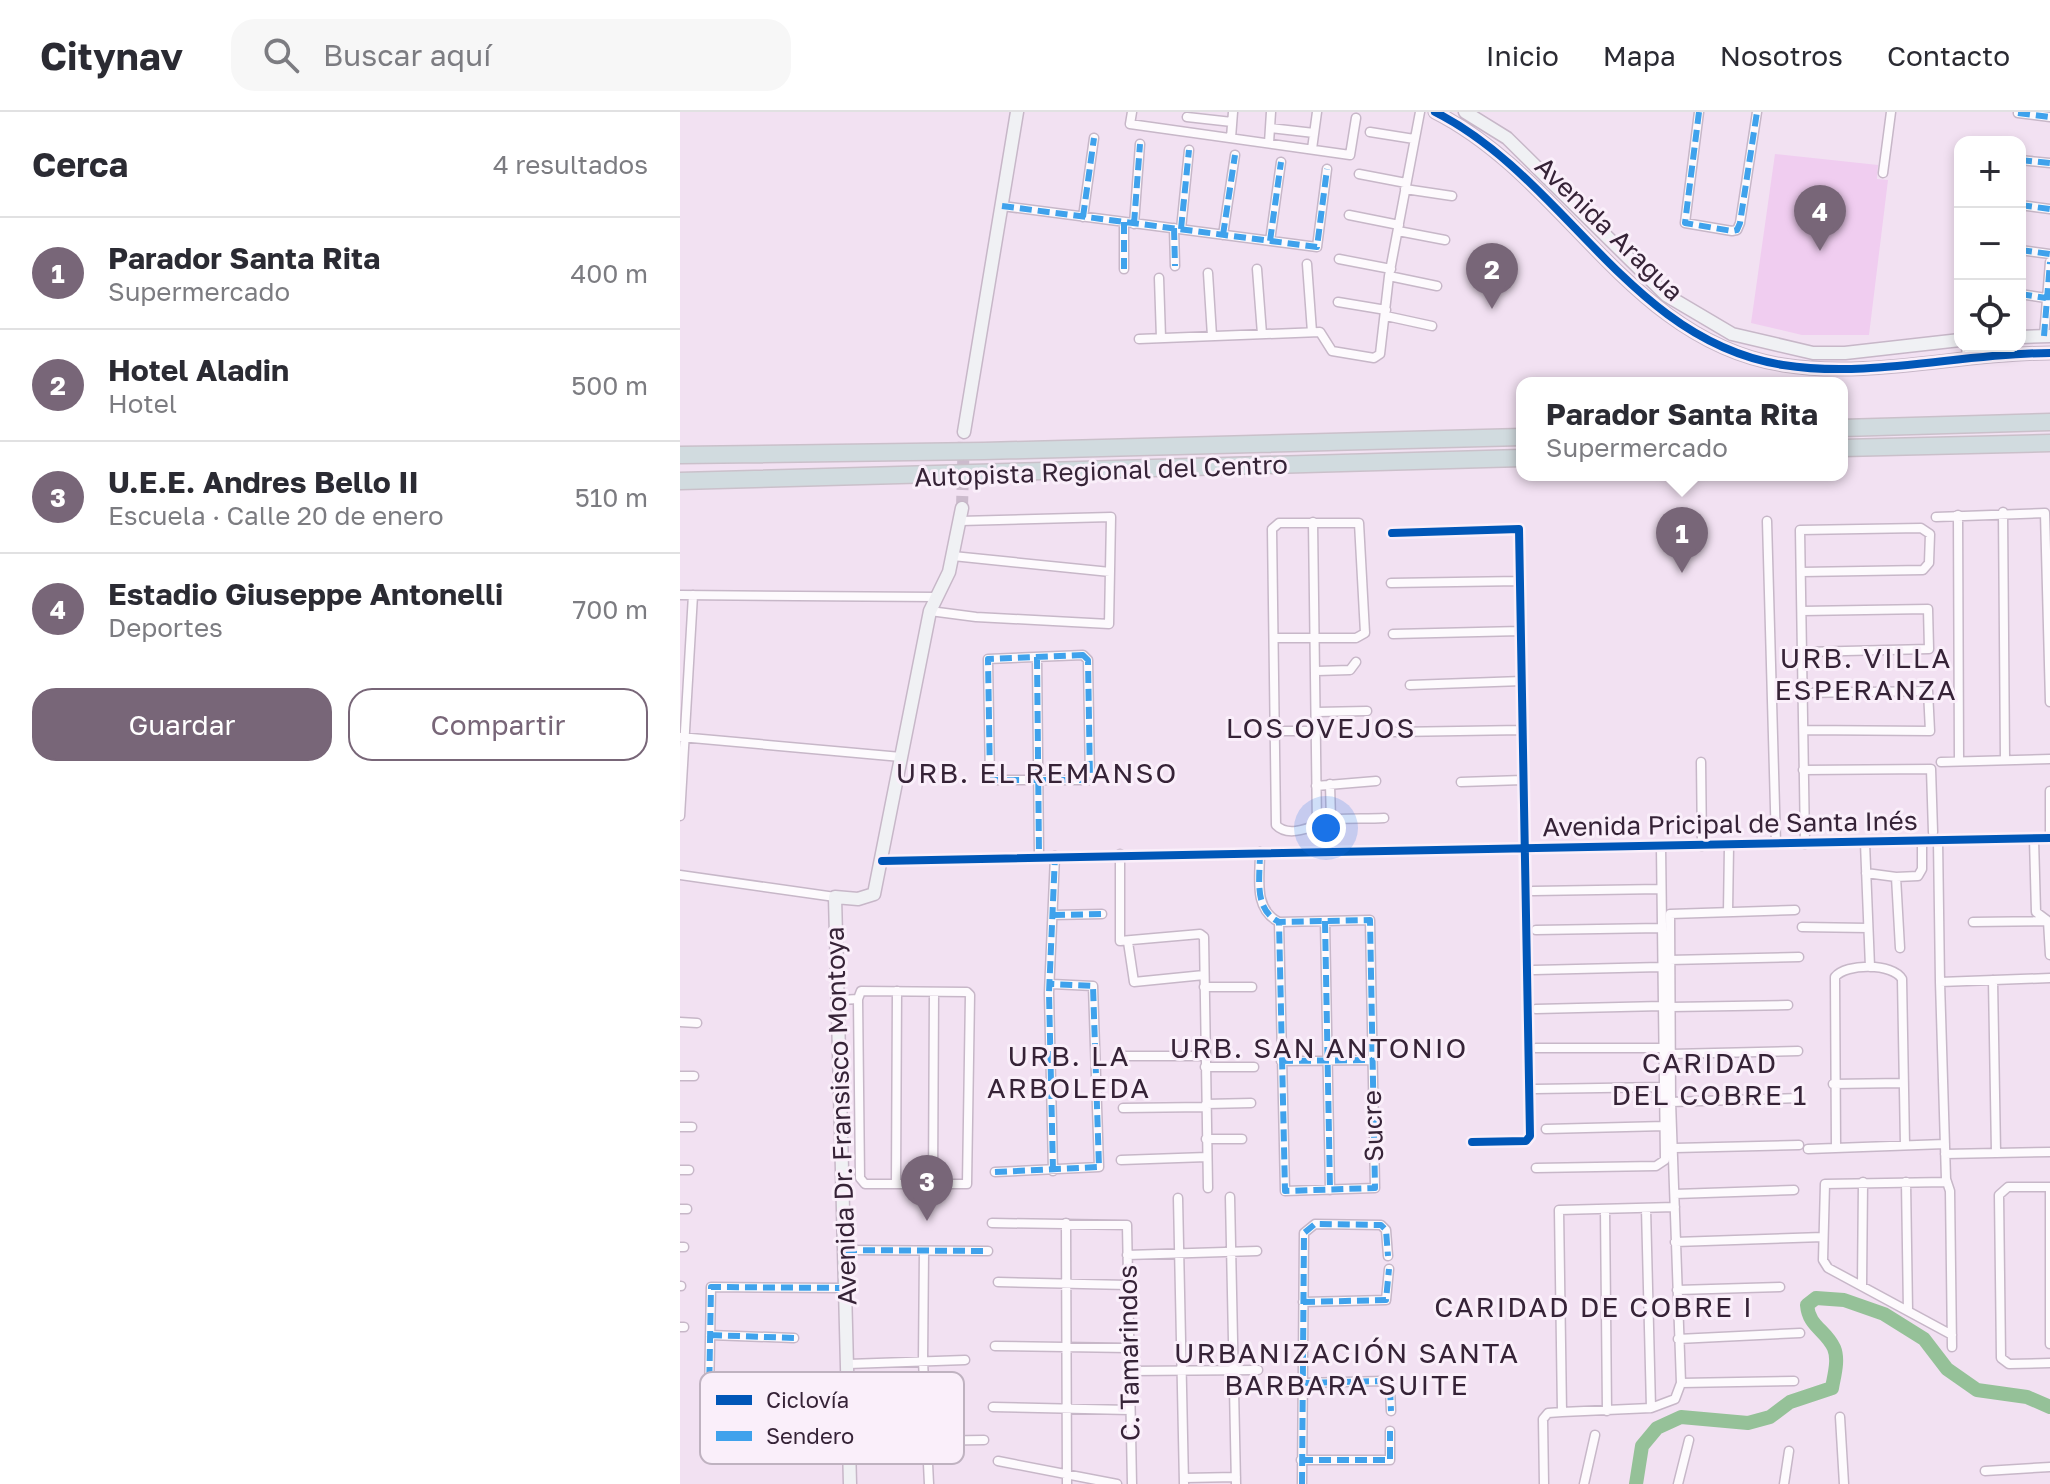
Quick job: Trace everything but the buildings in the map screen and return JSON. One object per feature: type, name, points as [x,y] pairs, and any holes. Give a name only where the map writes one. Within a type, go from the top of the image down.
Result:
[{"type":"highway","points":[[1848,428],[2050,422]]},
{"type":"highway","name":"Autopista Regional del Centro","points":[[680,455],[984,451],[1516,437]]},
{"type":"highway","points":[[1848,448],[2050,443]]},
{"type":"highway","name":"Autopista Regional del Centro","points":[[680,481],[1516,458]]},
{"type":"main road","points":[[964,432],[1017,112]]},
{"type":"main road","name":"Avenida Aragua","points":[[1435,112],[1484,140],[1505,157],[1638,293],[1667,316],[1718,346],[1761,360],[1812,369],[1842,370],[1967,352],[2050,353]]},
{"type":"main road","name":"Avenida Aragua","points":[[1465,112],[1507,138],[1666,295],[1732,334],[1813,353],[1954,341]]},
{"type":"main road","points":[[2026,337],[2047,336]]},
{"type":"main road","name":"Avenida Dr. Fransisco Montoya","points":[[848,1372],[835,897],[869,899],[874,894],[930,611],[953,556],[961,514]]},
{"type":"street","points":[[1132,112],[1130,124],[1350,155],[1356,118]]},
{"type":"street","points":[[1231,138],[1233,112]]},
{"type":"street","points":[[1269,143],[1271,112]]},
{"type":"street","points":[[1312,149],[1317,112]]},
{"type":"street","points":[[1139,339],[1312,332],[1324,336],[1332,351],[1374,358],[1382,349],[1390,272],[1420,112]]},
{"type":"street","points":[[1699,112],[1685,223],[1732,231],[1737,230],[1740,223],[1757,112]]},
{"type":"street","points":[[1883,173],[1891,112]]},
{"type":"street","points":[[2018,113],[2050,117]]},
{"type":"street","points":[[1185,131],[1187,114],[1232,122]]},
{"type":"street","points":[[1270,128],[1314,133]]},
{"type":"street","points":[[1370,132],[1414,139]]},
{"type":"street","points":[[1083,217],[1094,138]]},
{"type":"street","points":[[1875,142],[1887,144]]},
{"type":"street","points":[[1124,269],[1140,144]]},
{"type":"street","points":[[1175,266],[1177,229],[1189,150]]},
{"type":"street","points":[[1223,235],[1235,155]]},
{"type":"street","points":[[2026,161],[2050,163]]},
{"type":"street","points":[[1270,241],[1281,162]]},
{"type":"street","points":[[1002,206],[1317,247],[1327,169]]},
{"type":"street","points":[[1359,174],[1452,196]]},
{"type":"street","points":[[2026,206],[2050,209]]},
{"type":"street","points":[[1349,215],[1445,240]]},
{"type":"street","points":[[2026,251],[2050,254]]},
{"type":"street","points":[[1339,259],[1437,286]]},
{"type":"street","points":[[2047,336],[2046,298],[2050,262]]},
{"type":"street","points":[[1307,264],[1312,332]]},
{"type":"street","points":[[1257,269],[1262,334]]},
{"type":"street","points":[[1208,273],[1212,336]]},
{"type":"street","points":[[1159,278],[1161,338]]},
{"type":"street","points":[[2026,295],[2046,298]]},
{"type":"street","points":[[1338,302],[1432,326]]},
{"type":"street","points":[[1936,517],[2042,511],[2046,516],[2050,702]]},
{"type":"street","points":[[2003,512],[2005,760]]},
{"type":"street","points":[[930,611],[1106,626],[1110,621],[1111,517],[961,514]]},
{"type":"street","points":[[1958,515],[1959,761]]},
{"type":"street","points":[[1274,638],[1356,638],[1365,633],[1361,528],[1353,521],[1279,523],[1272,529],[1277,827],[1285,831],[1324,823],[1384,818]]},
{"type":"street","points":[[1767,521],[1776,844]]},
{"type":"street","points":[[1313,522],[1316,786],[1326,851]]},
{"type":"street","points":[[1802,572],[1923,570],[1929,563],[1930,534],[1921,528],[1800,530],[1805,844]]},
{"type":"street","points":[[1392,533],[1519,529],[1530,1136],[1526,1141],[1472,1142]]},
{"type":"street","points":[[953,556],[1110,572]]},
{"type":"street","points":[[1391,583],[1520,581]]},
{"type":"street","points":[[680,595],[936,597]]},
{"type":"street","points":[[680,816],[693,595]]},
{"type":"street","points":[[1802,611],[1928,609],[1929,649],[1804,652]]},
{"type":"street","points":[[1393,634],[1521,631]]},
{"type":"street","points":[[1037,657],[1039,856]]},
{"type":"street","points":[[1088,657],[1091,777],[1087,780],[1039,781],[990,780],[985,664],[992,658],[1088,657]]},
{"type":"street","points":[[1317,671],[1350,670],[1356,662]]},
{"type":"street","points":[[1410,685],[1522,681]]},
{"type":"street","points":[[1802,693],[1928,691],[1930,731],[1804,730]]},
{"type":"street","points":[[1317,712],[1367,711]]},
{"type":"street","points":[[1394,732],[1523,730]]},
{"type":"street","points":[[1275,731],[1317,731]]},
{"type":"street","points":[[683,737],[901,757]]},
{"type":"street","points":[[1941,762],[2050,759]]},
{"type":"street","points":[[1701,762],[1702,846]]},
{"type":"street","points":[[1803,770],[1931,769],[1936,836],[1952,1347]]},
{"type":"street","points":[[1461,782],[1523,780]]},
{"type":"street","points":[[1316,786],[1376,781]]},
{"type":"street","points":[[1324,823],[1330,784]]},
{"type":"street","points":[[2050,791],[2050,838]]},
{"type":"street","name":"Avenida Pricipal de Santa Inés","points":[[882,861],[1120,854],[1865,843],[1922,840],[1936,836],[2050,838]]},
{"type":"street","points":[[2034,839],[2035,907],[2048,921],[2050,955]]},
{"type":"street","points":[[1866,873],[1918,876],[1922,869],[1922,840]]},
{"type":"street","points":[[1865,843],[1870,967]]},
{"type":"street","points":[[1728,912],[1729,846]]},
{"type":"street","points":[[1661,847],[1661,967],[1666,1006]]},
{"type":"street","points":[[1260,852],[1261,908],[1279,922],[1325,921],[1330,1190],[1285,1191],[1279,922]]},
{"type":"street","points":[[1120,854],[1120,941],[1203,935],[1208,1188]]},
{"type":"street","points":[[1053,1171],[1055,856]]},
{"type":"street","points":[[680,875],[835,897]]},
{"type":"street","points":[[1896,877],[1900,948]]},
{"type":"street","points":[[1533,891],[1661,889]]},
{"type":"street","points":[[1544,1484],[1543,1419],[1548,1413],[1651,1408],[1675,1399],[1681,1383],[1675,1148],[1667,1051],[1670,914],[1795,910]]},
{"type":"street","points":[[1053,915],[1102,914]]},
{"type":"street","name":"Sucre","points":[[1325,921],[1370,920],[1375,1188],[1330,1190]]},
{"type":"street","points":[[1973,922],[2048,921]]},
{"type":"street","points":[[1802,927],[1868,928]]},
{"type":"street","points":[[1536,930],[1661,928]]},
{"type":"street","points":[[1128,942],[1134,982],[1204,975]]},
{"type":"street","points":[[1669,960],[1799,957]]},
{"type":"street","points":[[1534,970],[1661,967]]},
{"type":"street","points":[[1836,1147],[1833,1084],[1835,977],[1839,972],[1870,967],[1895,971],[1902,979],[1905,1145]]},
{"type":"street","points":[[1940,982],[2050,977],[2050,988]]},
{"type":"street","points":[[1993,980],[1996,1152]]},
{"type":"street","points":[[995,1172],[1099,1167],[1093,986],[1052,984]]},
{"type":"street","points":[[1204,987],[1252,987]]},
{"type":"street","points":[[861,991],[897,991],[967,992],[971,998],[970,1181],[963,1186],[865,1184],[859,1176],[858,999],[861,991]]},
{"type":"street","points":[[896,1184],[897,991]]},
{"type":"street","points":[[933,1185],[934,992]]},
{"type":"street","points":[[840,1000],[858,999]]},
{"type":"street","points":[[1536,1009],[1788,1005]]},
{"type":"street","points":[[680,1022],[697,1023]]},
{"type":"street","points":[[1536,1048],[1798,1051]]},
{"type":"street","points":[[1536,1168],[1659,1166],[1666,1157],[1664,1087],[1667,1051]]},
{"type":"street","points":[[1121,1056],[1205,1056]]},
{"type":"street","points":[[1281,1061],[1372,1060]]},
{"type":"street","points":[[1205,1067],[1254,1067]]},
{"type":"street","points":[[680,1076],[694,1076]]},
{"type":"street","points":[[1833,1084],[1903,1083]]},
{"type":"street","points":[[1535,1089],[1664,1087]]},
{"type":"street","points":[[1671,1102],[1799,1098]]},
{"type":"street","points":[[1123,1108],[1251,1103]]},
{"type":"street","points":[[1546,1129],[1665,1126]]},
{"type":"street","points":[[680,1127],[692,1127]]},
{"type":"street","points":[[1206,1139],[1242,1139]]},
{"type":"street","points":[[1675,1148],[1905,1145],[1996,1152],[2050,1152]]},
{"type":"street","points":[[1121,1160],[1207,1157]]},
{"type":"street","points":[[1862,1286],[1863,1182]]},
{"type":"street","points":[[1906,1182],[1908,1311]]},
{"type":"street","points":[[1947,1182],[1825,1184],[1823,1260],[1828,1268],[1952,1335]]},
{"type":"street","points":[[2050,1344],[2050,1189],[2008,1187],[1999,1195],[2001,1358],[2009,1364],[2050,1363]]},
{"type":"street","points":[[1675,1194],[1794,1190]]},
{"type":"street","points":[[1178,1198],[1184,1481],[1236,1480],[1230,1197]]},
{"type":"street","points":[[1562,1412],[1559,1210],[1675,1207]]},
{"type":"street","points":[[1646,1208],[1651,1408]]},
{"type":"street","points":[[1605,1209],[1607,1411]]},
{"type":"street","points":[[992,1223],[1066,1223],[1067,1484]]},
{"type":"street","name":"C. Tamarindos","points":[[1066,1223],[1125,1224],[1132,1484]]},
{"type":"street","points":[[1302,1484],[1304,1233],[1309,1226],[1381,1225],[1386,1230],[1388,1256]]},
{"type":"street","points":[[1675,1242],[1823,1237]]},
{"type":"street","points":[[845,1250],[988,1251]]},
{"type":"street","points":[[924,1251],[924,1372]]},
{"type":"street","points":[[1127,1255],[1257,1251]]},
{"type":"street","points":[[1303,1302],[1386,1300],[1389,1269]]},
{"type":"street","points":[[998,1282],[1128,1285]]},
{"type":"street","points":[[710,1372],[711,1287],[846,1288]]},
{"type":"street","points":[[1677,1290],[1780,1287]]},
{"type":"street","points":[[1678,1339],[1800,1333]]},
{"type":"street","points":[[710,1335],[794,1338]]},
{"type":"street","points":[[995,1346],[1129,1348]]},
{"type":"street","points":[[848,1364],[965,1360]]},
{"type":"street","points":[[1129,1371],[1258,1370]]},
{"type":"street","points":[[1303,1383],[1383,1381],[1390,1388],[1391,1411]]},
{"type":"street","points":[[1681,1383],[1794,1381]]},
{"type":"street","points":[[993,1407],[1130,1410]]},
{"type":"street","points":[[1840,1417],[1844,1484]]},
{"type":"street","points":[[1301,1460],[1390,1460],[1390,1431]]},
{"type":"street","points":[[1584,1484],[1595,1435]]},
{"type":"street","points":[[964,1441],[984,1440]]},
{"type":"street","points":[[1678,1484],[1689,1440]]},
{"type":"street","points":[[1784,1484],[1789,1451]]},
{"type":"street","points":[[998,1461],[1117,1484]]},
{"type":"street","points":[[929,1464],[929,1484]]},
{"type":"street","points":[[1985,1471],[2050,1467]]},
{"type":"shaded area","points":[[1775,154],[1878,165],[1877,179],[1888,180],[1869,335],[1802,335],[1751,323]]},
{"type":"waterway","points":[[1636,1484],[1642,1446],[1657,1428],[1681,1417],[1748,1423],[1770,1417],[1790,1402],[1832,1388],[1836,1368],[1834,1348],[1808,1312],[1807,1305],[1816,1298],[1844,1300],[1884,1314],[1924,1339],[1947,1369],[1977,1390],[2027,1397],[2050,1407]]},
{"type":"tunnel","points":[[962,508],[964,432]]},
{"type":"marked path","points":[[1699,112],[1685,223],[1732,231],[1737,230],[1740,223],[1757,112]]},
{"type":"marked path","points":[[2018,113],[2050,117]]},
{"type":"marked path","points":[[1083,217],[1094,138]]},
{"type":"marked path","points":[[1134,224],[1140,144]]},
{"type":"marked path","points":[[1181,229],[1189,150]]},
{"type":"marked path","points":[[1223,235],[1235,155]]},
{"type":"marked path","points":[[2026,161],[2050,163]]},
{"type":"marked path","points":[[1270,241],[1281,162]]},
{"type":"marked path","points":[[1002,206],[1317,247],[1327,169]]},
{"type":"marked path","points":[[2026,206],[2050,209]]},
{"type":"marked path","points":[[1124,222],[1124,269]]},
{"type":"marked path","points":[[1174,228],[1175,266]]},
{"type":"marked path","points":[[2026,251],[2050,254]]},
{"type":"marked path","points":[[2044,336],[2050,262]]},
{"type":"marked path","points":[[2026,295],[2046,298]]},
{"type":"marked path","points":[[1083,655],[1088,660],[1090,780],[990,780],[988,659],[1083,655]]},
{"type":"marked path","points":[[1037,657],[1039,856]]},
{"type":"marked path","points":[[1260,852],[1262,901],[1265,909],[1279,922],[1370,920],[1375,1188],[1285,1191],[1279,922]]},
{"type":"marked path","points":[[1053,1171],[1049,993],[1055,856]]},
{"type":"marked path","points":[[1053,915],[1102,914]]},
{"type":"marked path","points":[[1325,921],[1330,1190]]},
{"type":"marked path","points":[[995,1172],[1099,1167],[1093,986],[1052,984]]},
{"type":"marked path","points":[[1281,1061],[1372,1060]]},
{"type":"marked path","points":[[1302,1484],[1304,1233],[1315,1224],[1381,1225],[1386,1230],[1388,1256]]},
{"type":"marked path","points":[[845,1250],[988,1251]]},
{"type":"marked path","points":[[1303,1302],[1386,1300],[1389,1269]]},
{"type":"marked path","points":[[709,1372],[711,1287],[846,1288]]},
{"type":"marked path","points":[[710,1335],[794,1338]]},
{"type":"marked path","points":[[1303,1383],[1383,1381],[1390,1388],[1391,1411]]},
{"type":"marked path","points":[[1301,1460],[1390,1460],[1390,1431]]},
{"type":"cycle path","points":[[1435,112],[1481,141],[1523,176],[1640,292],[1682,325],[1729,350],[1783,365],[1816,369],[1883,367],[2050,353]]},
{"type":"cycle path","points":[[1392,533],[1519,529],[1530,1136],[1526,1141],[1472,1142]]},
{"type":"cycle path","points":[[882,861],[2050,838]]},
{"type":"place","name":"Estadio Giuseppe Antonelli","points":[[1820,251]]},
{"type":"place","name":"Hotel Aladin","points":[[1492,309]]},
{"type":"place","name":"Parador Santa Rita","points":[[1682,573]]},
{"type":"place","name":"U.E.E. Andres Bello II","points":[[927,1221]]},
{"type":"district","name":"URB. VILLA ESPERANZA","points":[[1866,674]]},
{"type":"district","name":"LOS OVEJOS","points":[[1321,728]]},
{"type":"district","name":"URB. EL REMANSO","points":[[1037,773]]},
{"type":"district","name":"URB. SAN ANTONIO","points":[[1319,1048]]},
{"type":"district","name":"URB. LA ARBOLEDA","points":[[1069,1072]]},
{"type":"district","name":"CARIDAD DEL COBRE 1","points":[[1710,1079]]},
{"type":"district","name":"CARIDAD DE COBRE I","points":[[1594,1307]]},
{"type":"district","name":"URBANIZACIÓN SANTA BARBARA SUITE","points":[[1347,1369]]}]
